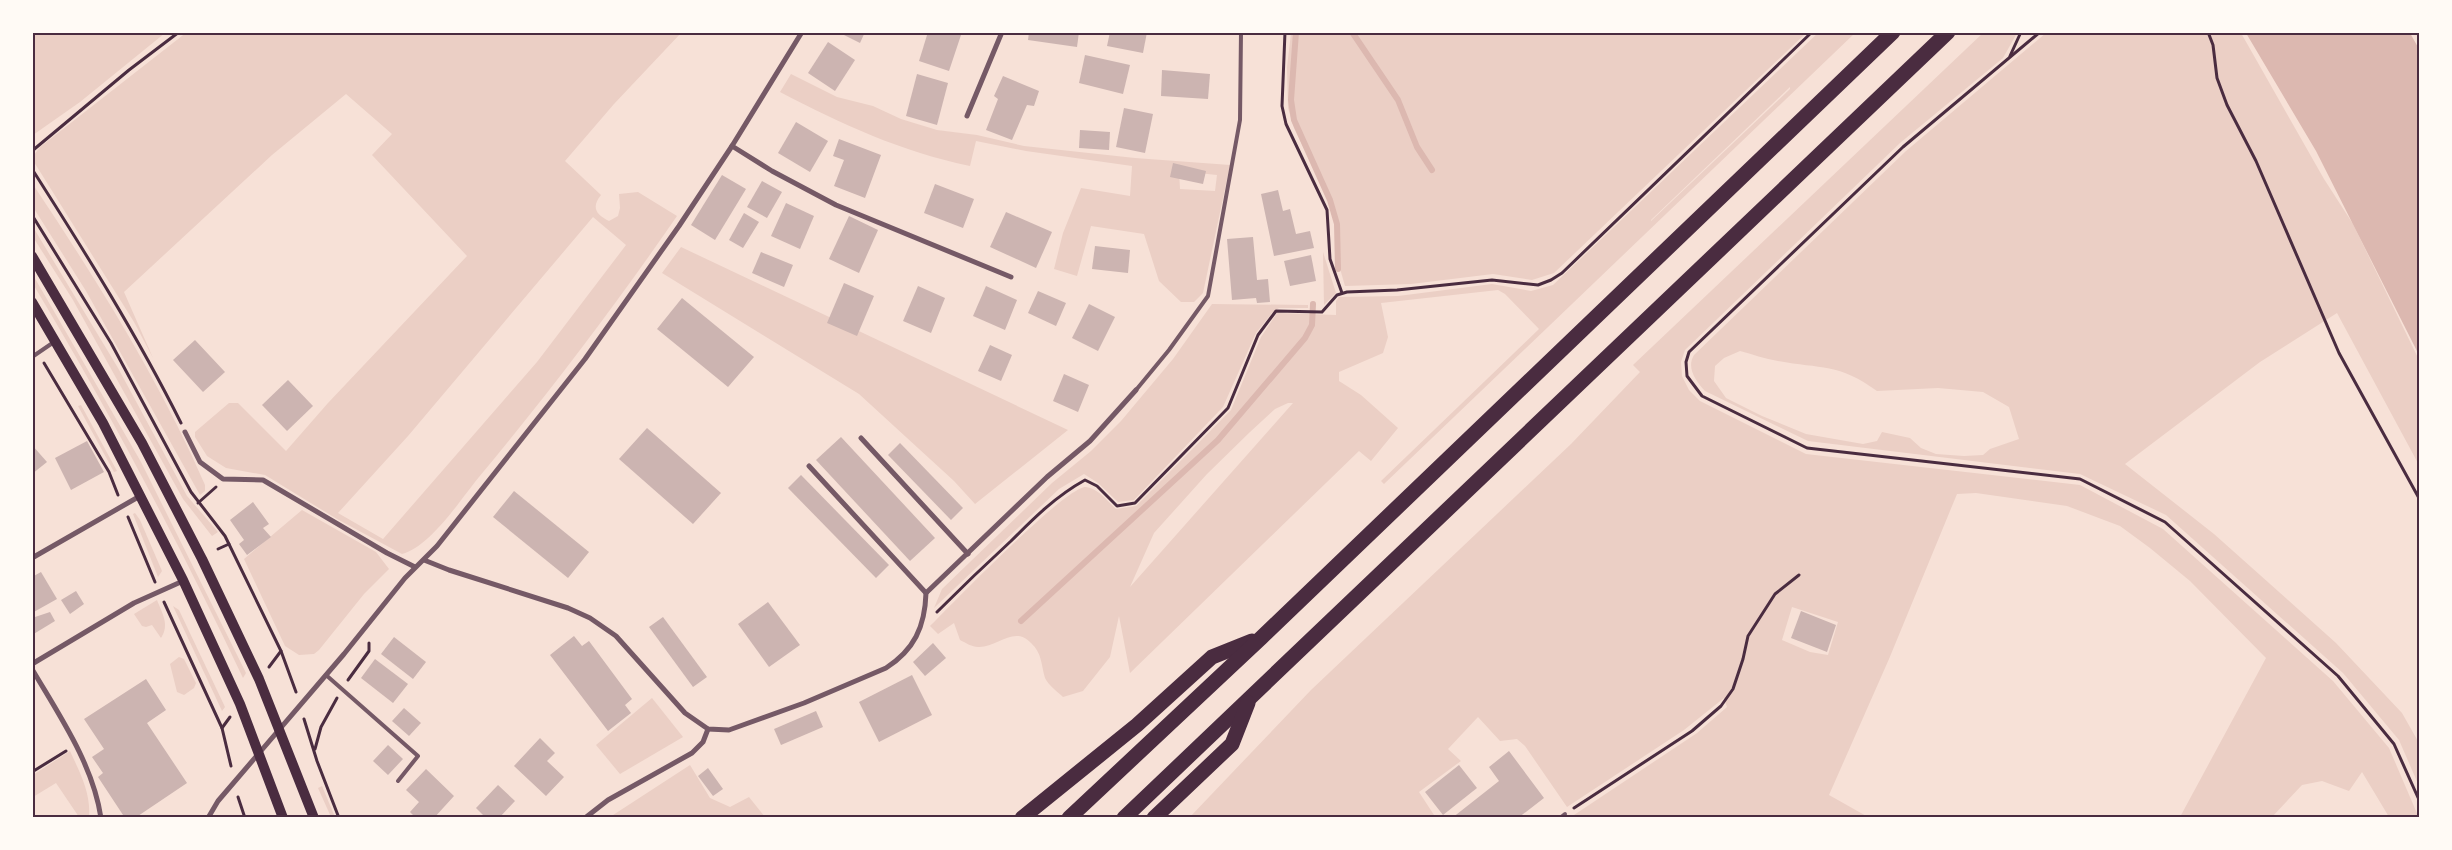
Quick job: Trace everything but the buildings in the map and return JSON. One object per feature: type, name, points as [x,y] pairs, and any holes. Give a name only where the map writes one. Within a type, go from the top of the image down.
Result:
[{"type":"highway","points":[[1069,818],[1261,638],[1894,32]]},
{"type":"highway","points":[[1124,818],[1948,32]]},
{"type":"highway","points":[[1022,818],[1137,725],[1212,656],[1261,638]]},
{"type":"highway","points":[[1154,818],[1232,744],[1250,699]]},
{"type":"main road","points":[[32,256],[151,460],[222,598],[259,679],[314,818]]},
{"type":"main road","points":[[32,302],[103,423],[183,580],[240,704],[283,818]]},
{"type":"street","points":[[208,818],[218,802],[326,676],[415,567],[438,546],[590,352],[679,226],[732,146],[802,32]]},
{"type":"street","points":[[967,116],[1002,32]]},
{"type":"street","points":[[732,146],[772,171],[836,205],[1011,277]]},
{"type":"street","points":[[424,560],[449,570],[568,608],[590,618],[616,636],[685,712],[708,729],[729,730],[804,703],[886,668],[913,646],[922,623],[926,594],[1047,477],[1090,441],[1136,390]]},
{"type":"street","points":[[185,432],[200,462],[223,479],[263,480],[387,554],[415,567]]},
{"type":"street","points":[[861,438],[968,554]]},
{"type":"street","points":[[809,466],[926,594]]},
{"type":"street","points":[[32,558],[122,504],[140,496]]},
{"type":"street","points":[[32,664],[134,603],[183,580]]},
{"type":"street","points":[[32,669],[76,744],[98,801],[101,818]]},
{"type":"street","points":[[585,818],[608,800],[692,753],[703,742],[708,729]]},
{"type":"lane","points":[[1136,390],[1169,350],[1208,296],[1240,120],[1241,32]]},
{"type":"lane","points":[[32,357],[56,341]]},
{"type":"lane","points":[[326,676],[418,756],[398,781]]},
{"type":"lane","points":[[1560,818],[1565,814]]},
{"type":"path","points":[[32,151],[129,70],[179,32]]},
{"type":"path","points":[[1286,32],[1282,106],[1286,124],[1327,210],[1330,259],[1342,293]]},
{"type":"path","points":[[922,623],[1063,492],[1085,480],[1097,486],[1117,506],[1135,503],[1228,408],[1258,335],[1274,314],[1279,311],[1322,312],[1342,293],[1492,280],[1531,286],[1551,280],[1569,266],[1812,32]]},
{"type":"path","points":[[2009,59],[2021,32]]},
{"type":"path","points":[[2040,32],[1903,147],[1689,352],[1686,362],[1689,380],[1702,396],[1807,448],[2080,479],[2165,522],[2338,676],[2394,744],[2420,802]]},
{"type":"path","points":[[2208,32],[2213,45],[2217,78],[2226,105],[2256,162],[2339,353],[2420,500]]},
{"type":"path","points":[[32,169],[146,356],[185,432]]},
{"type":"path","points":[[32,215],[111,343],[198,503],[220,529],[229,544],[281,651],[291,677]]},
{"type":"path","points":[[43,361],[109,472],[155,581]]},
{"type":"path","points":[[198,503],[208,496]]},
{"type":"path","points":[[218,549],[229,544]]},
{"type":"path","points":[[1565,814],[1692,731],[1721,706],[1733,689],[1748,636],[1775,594],[1799,575]]},
{"type":"path","points":[[164,602],[222,728],[231,764]]},
{"type":"path","points":[[306,724],[339,818]]},
{"type":"path","points":[[32,772],[76,744]]},
{"type":"path","points":[[239,804],[245,818]]},
{"type":"shaded area","points":[[187,32],[681,33],[614,104],[565,161],[601,195],[596,203],[596,210],[609,221],[618,216],[620,208],[619,194],[638,192],[677,216],[581,349],[454,509],[423,542],[413,550],[402,554],[337,519],[265,475],[226,468],[207,456],[195,437],[195,432],[229,403],[238,403],[286,451],[328,403],[467,256],[372,155],[392,134],[346,94],[272,155],[124,292],[153,358],[134,322],[34,162],[34,155],[40,147]],"holes":[[[593,217],[626,245],[537,362],[383,539],[338,513],[408,436]]]},
{"type":"shaded area","points":[[1291,32],[1806,33],[1554,273],[1532,280],[1493,274],[1411,284],[1345,286],[1337,258],[1338,230],[1328,198],[1294,128],[1288,108],[1287,67]]},
{"type":"shaded area","points":[[1819,32],[1855,33],[1384,484],[1381,481],[1539,329],[1505,294],[1498,290],[1381,303],[1388,337],[1383,353],[1339,372],[1339,381],[1361,395],[1398,428],[1371,461],[1359,451],[1130,673],[1119,616],[1110,657],[1083,691],[1063,697],[1046,681],[1041,659],[1035,647],[1025,638],[1012,637],[976,647],[960,640],[954,623],[938,634],[930,626],[1034,525],[1056,505],[1075,492],[1086,487],[1090,488],[1099,493],[1116,509],[1136,506],[1231,410],[1261,337],[1277,313],[1336,315],[1336,301],[1339,297],[1398,296],[1492,284],[1531,291],[1553,285]],"holes":[[[1790,87],[1790,89],[1651,221],[1651,220]],[[1288,403],[1293,403],[1130,587],[1154,533],[1207,474],[1250,432],[1275,409]]]},
{"type":"shaded area","points":[[1984,32],[2017,33],[2003,58],[1900,143],[1685,350],[1681,362],[1682,376],[1689,390],[1700,401],[1806,454],[2080,485],[2163,529],[2333,681],[2389,748],[2419,818],[2389,817],[2362,772],[2349,791],[2322,781],[2302,785],[2272,817],[2180,817],[2266,658],[2190,581],[2120,526],[2067,506],[1976,493],[1957,494],[1889,659],[1829,795],[1868,817],[1571,817],[1697,733],[1727,707],[1724,698],[1684,730],[1567,807],[1525,746],[1517,739],[1500,741],[1478,717],[1448,749],[1461,761],[1419,792],[1434,815],[1428,817],[1189,818],[1311,690],[1571,444],[1640,372],[1633,365]],"holes":[[[1792,607],[1838,622],[1828,655],[1810,652],[1782,640]]]},
{"type":"shaded area","points":[[36,33],[165,33],[80,102],[33,135],[32,35]]},
{"type":"shaded area","points":[[2046,33],[2241,33],[2324,179],[2353,224],[2419,360],[2419,465],[2337,313],[2260,362],[2125,464],[2214,534],[2336,643],[2402,713],[2419,743],[2419,786],[2399,740],[2343,673],[2166,515],[2080,474],[1808,441],[1705,391],[1695,379],[1691,365],[1694,355],[1906,151]],"holes":[[[1740,351],[1773,360],[1840,371],[1864,382],[1877,391],[1938,388],[1983,392],[2009,407],[2019,439],[1990,449],[1983,455],[1964,456],[1936,454],[1921,448],[1910,438],[1882,432],[1877,441],[1863,444],[1806,434],[1762,416],[1726,398],[1714,381],[1715,366],[1724,358]]]},
{"type":"shaded area","points":[[2246,33],[2410,33],[2419,49],[2419,355],[2316,151]]},
{"type":"shaded area","points":[[791,74],[837,97],[873,106],[901,119],[937,130],[977,135],[1024,146],[1135,158],[1230,165],[1203,293],[1194,302],[1181,302],[1159,281],[1144,234],[1091,226],[1077,276],[1054,269],[1063,233],[1081,188],[1130,196],[1132,166],[1026,151],[976,141],[970,166],[920,153],[872,136],[780,92]],"holes":[[[1179,171],[1217,175],[1215,191],[1180,189]]]},
{"type":"shaded area","points":[[32,183],[103,293],[168,407],[205,485],[205,491],[200,495],[86,291],[33,207]]},
{"type":"shaded area","points":[[33,227],[118,368],[187,496],[218,532],[212,536],[183,499],[73,300],[33,237]]},
{"type":"shaded area","points":[[681,247],[1068,430],[975,504],[954,481],[859,394],[662,273]]},
{"type":"shaded area","points":[[1323,252],[1336,293],[1324,305]]},
{"type":"shaded area","points":[[33,275],[141,462],[246,673],[243,678],[143,478],[62,332],[33,284]]},
{"type":"shaded area","points":[[1212,304],[1308,305],[1308,308],[1279,308],[1272,313],[1256,333],[1223,407],[1134,500],[1118,502],[1098,483],[1084,474],[1059,489],[934,608],[942,589],[1052,483],[1091,451],[1121,421],[1173,359]]},
{"type":"shaded area","points":[[81,405],[117,471],[114,472],[78,406]]},
{"type":"shaded area","points":[[302,510],[376,552],[389,569],[364,594],[319,650],[314,654],[299,655],[285,646],[244,559]]},
{"type":"shaded area","points":[[135,513],[140,520],[162,571],[158,577],[133,514]]},
{"type":"shaded area","points":[[157,600],[165,624],[164,633],[161,638],[152,625],[142,626],[134,614]]},
{"type":"shaded area","points":[[173,606],[179,610],[225,707],[222,711]]},
{"type":"shaded area","points":[[179,657],[184,659],[196,683],[194,688],[184,695],[177,692],[170,664]]},
{"type":"shaded area","points":[[652,698],[683,737],[620,774],[596,745]]},
{"type":"shaded area","points":[[70,751],[87,791],[89,817],[79,817],[56,783],[33,797],[33,775]]},
{"type":"shaded area","points":[[690,765],[710,798],[730,807],[749,797],[765,817],[610,817]]},
{"type":"shaded area","points":[[322,786],[335,817],[331,817],[318,788]]},
{"type":"waterway","points":[[1296,32],[1291,100],[1294,120],[1330,200],[1337,224],[1338,269]]},
{"type":"waterway","points":[[1352,32],[1398,100],[1417,147],[1432,170]]},
{"type":"waterway","points":[[1021,621],[1218,440],[1305,338],[1312,325],[1313,304]]}]
